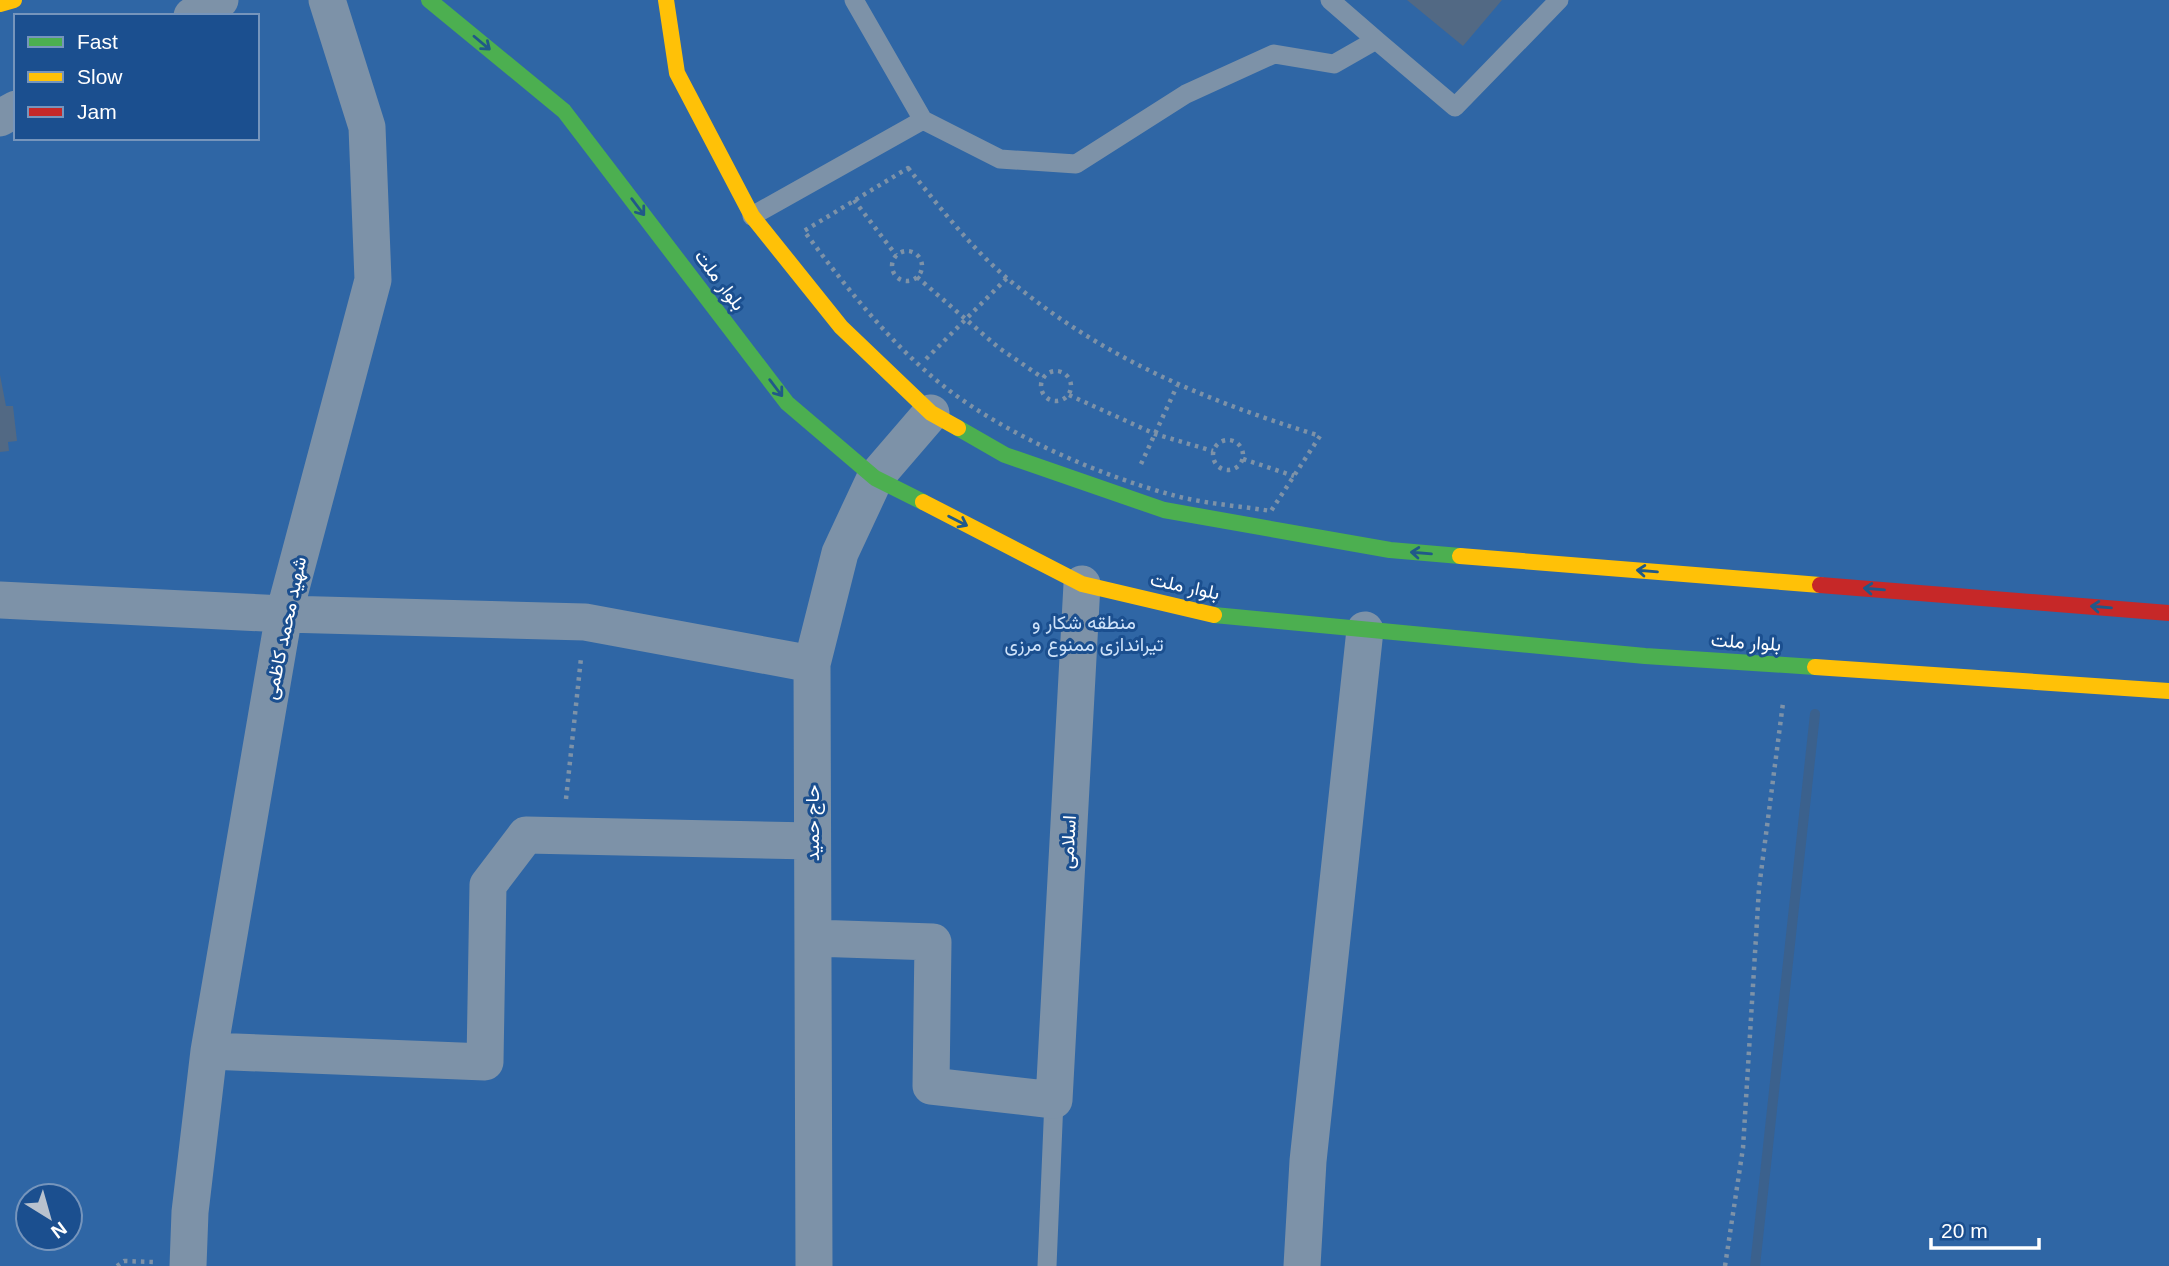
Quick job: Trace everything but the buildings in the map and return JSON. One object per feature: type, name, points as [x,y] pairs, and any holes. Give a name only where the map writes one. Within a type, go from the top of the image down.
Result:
[{"type":"street","points":[[0,4],[14,0]]},
{"type":"street","points":[[196,14],[220,0]]},
{"type":"street","name":"شهید محمد کاظمی","points":[[188,1266],[190,1212],[209,1051],[284,614],[373,280],[367,127],[327,0]]},
{"type":"street","name":"بلوار ملت","points":[[429,0],[564,111],[787,402],[875,478],[1082,584],[1207,614],[1365,630],[1645,656],[2169,691]]},
{"type":"street","points":[[666,0],[677,73],[752,216],[841,327],[932,413],[1004,455],[1164,510],[1390,550],[2169,613]]},
{"type":"street","name":"حاج حمید","points":[[814,1266],[812,664],[840,553],[875,478],[932,413]]},
{"type":"street","name":"اسلامی","points":[[1054,1100],[1082,584]]},
{"type":"street","points":[[0,600],[284,614],[585,622],[812,664]]},
{"type":"street","points":[[1302,1266],[1308,1161],[1365,630]]},
{"type":"street","points":[[209,1051],[485,1062],[488,885],[526,835],[812,841]]},
{"type":"street","points":[[813,938],[933,942],[931,1086],[1054,1100]]},
{"type":"lane","points":[[854,0],[923,120],[1000,159],[1076,164],[1186,94],[1274,54],[1335,64],[1376,40]]},
{"type":"lane","points":[[1330,0],[1455,107],[1559,0]]},
{"type":"lane","points":[[752,216],[923,120]]},
{"type":"lane","points":[[1047,1266],[1054,1100]]},
{"type":"path","points":[[908,169],[958,230],[1007,278],[1115,354],[1177,386],[1238,410],[1320,436],[1271,511],[1177,496],[1082,463],[1009,428],[946,388],[921,364],[858,302],[804,231],[854,200],[908,169]]},
{"type":"path","points":[[854,200],[896,255]]},
{"type":"path","points":[[911,251],[918,256],[921,271],[917,277],[902,281],[895,277],[892,270],[896,255],[911,251]]},
{"type":"path","points":[[917,277],[965,320],[1043,378]]},
{"type":"path","points":[[921,364],[1007,278]]},
{"type":"path","points":[[1057,371],[1065,373],[1072,387],[1069,395],[1055,402],[1048,400],[1041,386],[1043,378],[1057,371]]},
{"type":"path","points":[[1139,469],[1177,386]]},
{"type":"path","points":[[1069,395],[1154,434],[1213,451]]},
{"type":"path","points":[[1232,440],[1239,444],[1243,459],[1231,470],[1223,470],[1212,459],[1213,451],[1217,444],[1232,440]]},
{"type":"path","points":[[1243,459],[1294,476]]},
{"type":"path","points":[[1126,497],[1133,481]]},
{"type":"path","points":[[562,835],[585,622]]},
{"type":"path","points":[[1725,1266],[1743,1148],[1759,888],[1788,665]]},
{"type":"green space","name":"منطقه شکار و تیراندازی ممنوع مرزی","points":[[0,0],[2169,0],[2169,1266],[0,1266]]},
{"type":"waterway","points":[[1755,1266],[1815,714]]},
{"type":"traffic: fast","points":[[429,0],[564,111],[787,403],[875,478],[923,502]]},
{"type":"traffic: fast","points":[[958,428],[1005,455],[1164,510],[1390,550],[1460,556]]},
{"type":"traffic: fast","points":[[1214,615],[1645,656],[1815,667]]},
{"type":"traffic: slow","points":[[0,4],[14,0]]},
{"type":"traffic: slow","points":[[666,0],[677,73],[752,216],[841,327],[931,413],[958,428]]},
{"type":"traffic: slow","points":[[923,502],[1082,584],[1214,615]]},
{"type":"traffic: slow","points":[[1460,556],[1820,585]]},
{"type":"traffic: slow","points":[[1815,667],[2169,691]]},
{"type":"traffic: jam","points":[[1820,585],[2169,613]]}]
